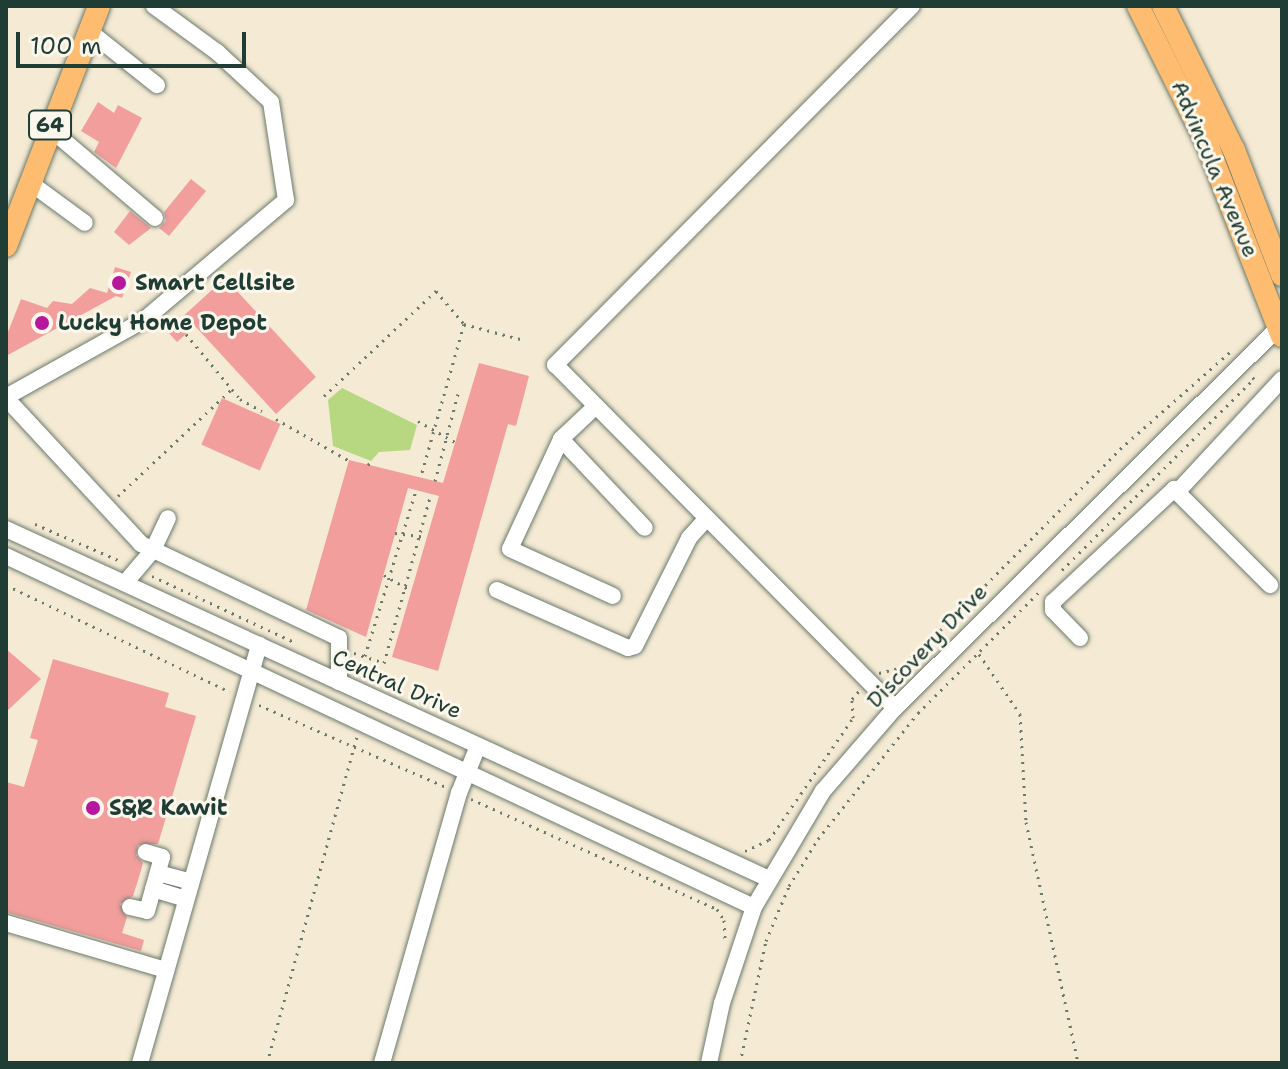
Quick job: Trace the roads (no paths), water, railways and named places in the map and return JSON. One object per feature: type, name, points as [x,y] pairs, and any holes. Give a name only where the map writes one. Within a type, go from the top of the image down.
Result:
[{"type":"main road","name":"64","points":[[6,246],[49,128],[99,6]]},
{"type":"main road","name":"Advincula Avenue","points":[[1138,6],[1207,144],[1280,332]]},
{"type":"main road","name":"Advincula Avenue","points":[[1163,6],[1234,150],[1282,275]]},
{"type":"street","points":[[154,6],[217,52],[271,102],[286,200],[144,320],[6,398],[106,507],[153,550],[339,638],[339,682]]},
{"type":"street","points":[[895,708],[555,365],[912,6]]},
{"type":"street","points":[[89,31],[157,85]]},
{"type":"street","points":[[49,128],[155,218]]},
{"type":"street","points":[[29,182],[85,223]]},
{"type":"street","name":"Discovery Drive","points":[[709,1063],[722,1003],[754,907],[823,791],[895,708],[1241,363],[1280,332]]},
{"type":"street","points":[[1080,638],[1053,610],[1053,602],[1168,491],[1179,490],[1282,379]]},
{"type":"street","points":[[596,406],[561,439],[510,549],[613,596]]},
{"type":"street","points":[[561,439],[645,528]]},
{"type":"street","points":[[1179,490],[1270,585]]},
{"type":"street","points":[[125,583],[153,550],[168,518]]},
{"type":"street","points":[[497,590],[628,648],[635,646],[689,538],[706,519]]},
{"type":"street","name":"Central Drive","points":[[6,529],[769,879]]},
{"type":"street","points":[[6,556],[754,907]]},
{"type":"street","points":[[140,1063],[259,645]]},
{"type":"street","points":[[382,1063],[459,793],[478,746]]},
{"type":"street","points":[[130,907],[147,911],[152,880],[162,857],[146,852]]},
{"type":"street","points":[[152,880],[188,890]]},
{"type":"street","points":[[6,923],[166,970]]},
{"type":"place","name":"Smart Cellsite","points":[[119,283]]},
{"type":"place","name":"Lucky Home Depot","points":[[42,323]]},
{"type":"place","name":"S&R Kawit","points":[[93,808]]}]
